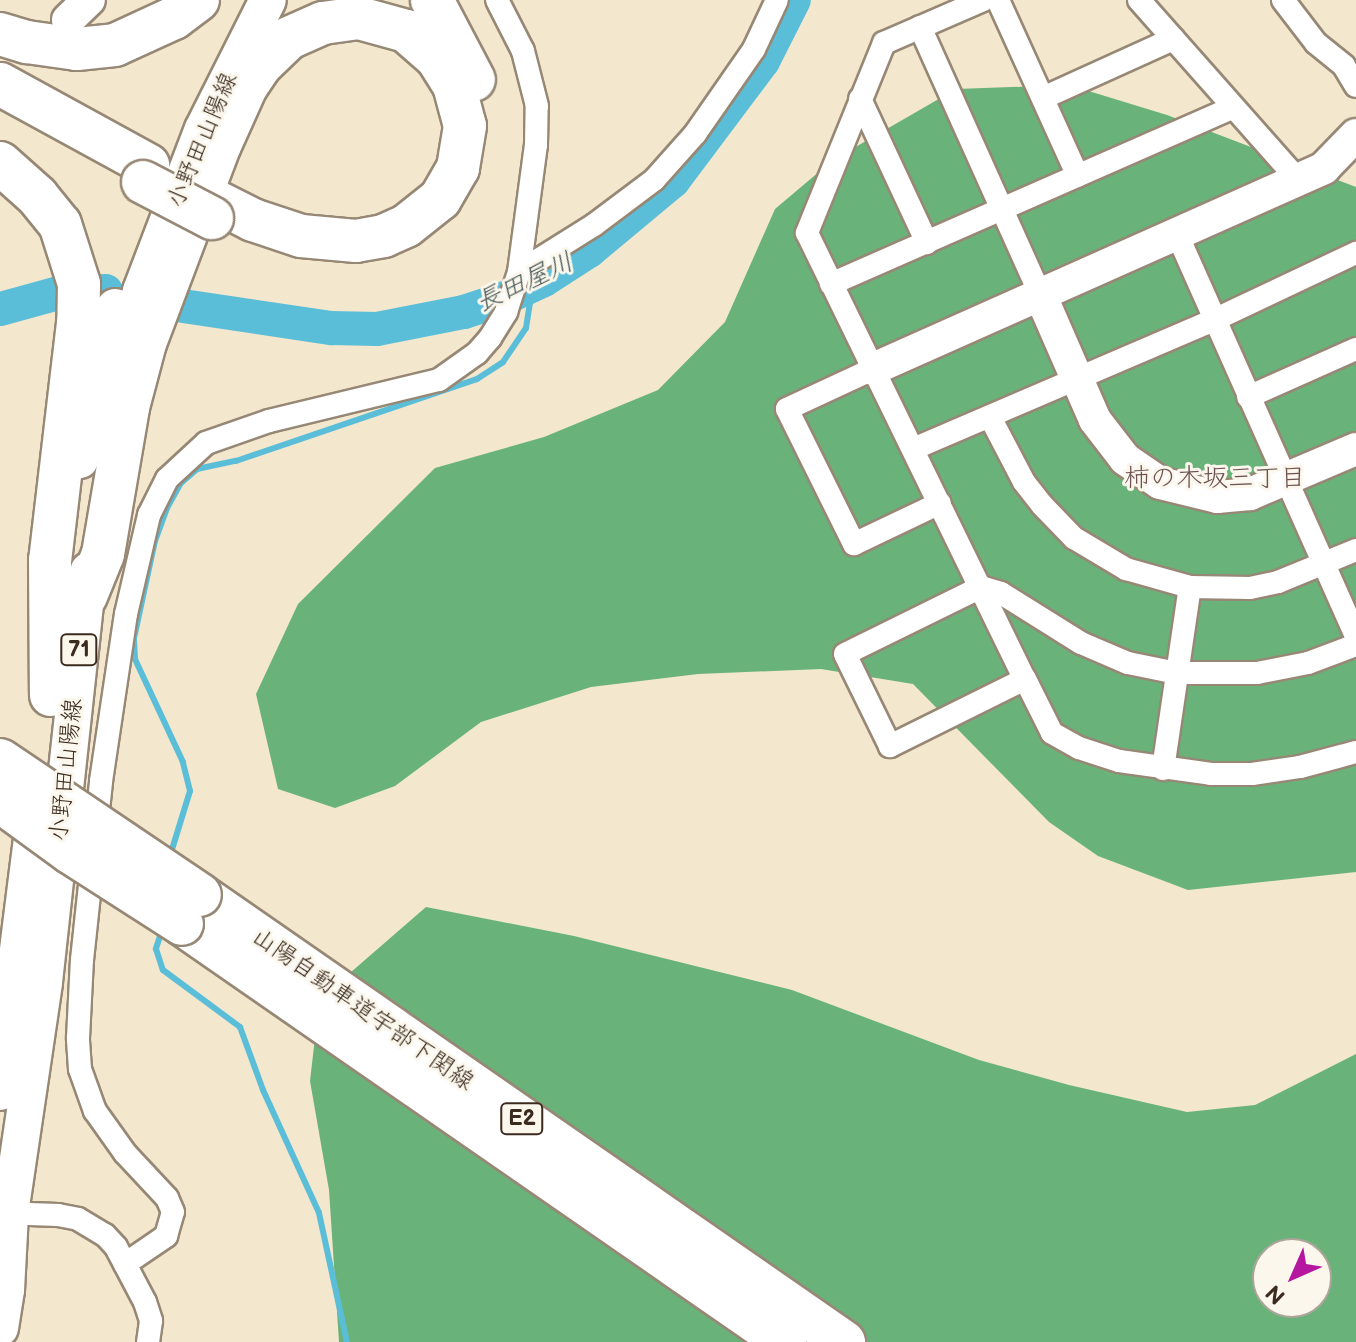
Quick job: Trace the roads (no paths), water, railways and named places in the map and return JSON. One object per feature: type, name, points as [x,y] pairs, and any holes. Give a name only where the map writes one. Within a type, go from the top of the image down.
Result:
[{"type":"highway","points":[[0,34],[63,48],[115,45],[164,23],[198,0]]},
{"type":"highway","points":[[0,102],[145,173],[276,248],[349,261],[396,252],[439,227],[455,210],[476,172],[483,119],[473,74],[432,0]]},
{"type":"highway","points":[[86,596],[103,554],[128,407],[145,343],[220,145],[246,87],[260,66],[289,38],[323,23],[359,18],[406,31],[437,58],[454,85],[465,126],[458,168],[440,199],[406,226],[384,236],[356,241],[301,236],[214,210]]},
{"type":"highway","points":[[0,84],[145,173]]},
{"type":"highway","points":[[0,163],[37,196],[60,224],[79,284],[78,323],[50,560],[51,695]]},
{"type":"highway","name":"山陽自動車道宇部下関線","points":[[0,760],[191,910],[785,1342]]},
{"type":"highway","name":"山陽自動車道宇部下関線","points":[[0,801],[70,852],[191,910],[844,1342]]},
{"type":"highway","points":[[0,814],[70,852]]},
{"type":"main road","name":"小野田山陽線","points":[[0,1092],[86,421],[121,281],[180,121],[240,0]]},
{"type":"main road","name":"小野田山陽線","points":[[0,1328],[6,1290],[5,1213],[44,982],[86,596],[102,475],[124,355],[141,291],[203,129],[268,0]]},
{"type":"street","points":[[125,1264],[166,1236],[173,1212],[167,1198],[125,1153],[95,1111],[80,1069],[78,1038],[82,960],[101,781],[126,614],[156,498],[183,461],[226,434],[439,380],[477,353],[490,338],[506,312],[519,272],[536,145],[537,106],[523,51],[497,0]]},
{"type":"street","points":[[519,272],[594,225],[654,180],[695,134],[754,49],[777,0]]},
{"type":"street","points":[[983,0],[884,43],[807,233],[1025,679],[1052,733],[1079,748],[1119,761],[1163,769],[1252,774],[1300,767],[1356,752]]},
{"type":"street","points":[[998,0],[1078,176]]},
{"type":"street","points":[[1139,0],[1298,180]]},
{"type":"street","points":[[1283,0],[1327,55],[1344,66],[1356,86]]},
{"type":"street","points":[[920,27],[1077,379],[1110,443],[1125,459],[1160,483],[1199,494],[1235,497],[1286,480],[1356,449]]},
{"type":"street","points":[[1043,98],[1173,39]]},
{"type":"street","points":[[860,99],[927,243]]},
{"type":"street","points":[[831,284],[1232,108]]},
{"type":"street","points":[[940,503],[854,544],[787,409],[1324,168],[1356,135]]},
{"type":"street","points":[[1177,234],[1356,636]]},
{"type":"street","points":[[913,449],[1214,320],[1356,253]]},
{"type":"street","points":[[1248,397],[1356,349]]},
{"type":"street","points":[[990,417],[1024,482],[1074,538],[1126,569],[1190,587],[1250,588],[1356,550]]},
{"type":"street","points":[[1025,679],[890,746],[845,654],[981,587],[1001,593],[1081,643],[1128,663],[1177,673],[1257,673],[1308,663],[1356,645]]},
{"type":"street","points":[[1163,769],[1190,587]]},
{"type":"street","points":[[5,1213],[78,1219],[105,1235],[125,1264],[151,1321],[148,1342]]},
{"type":"waterway","name":"長田屋川","points":[[183,306],[331,328],[377,329],[464,312],[503,299],[544,280],[589,251],[673,181],[763,61],[794,0]]},
{"type":"waterway","points":[[170,856],[190,791],[183,762],[135,659],[134,638],[155,541],[167,508],[181,483],[197,469],[236,461],[477,379],[503,362],[526,328],[530,302],[544,280]]},
{"type":"waterway","name":"長田屋川","points":[[0,309],[62,292],[106,291]]},
{"type":"waterway","points":[[162,930],[156,949],[163,970],[240,1027],[263,1090],[319,1213],[347,1342]]},
{"type":"district","name":"柿の木坂三丁目","points":[[1215,479]]}]
